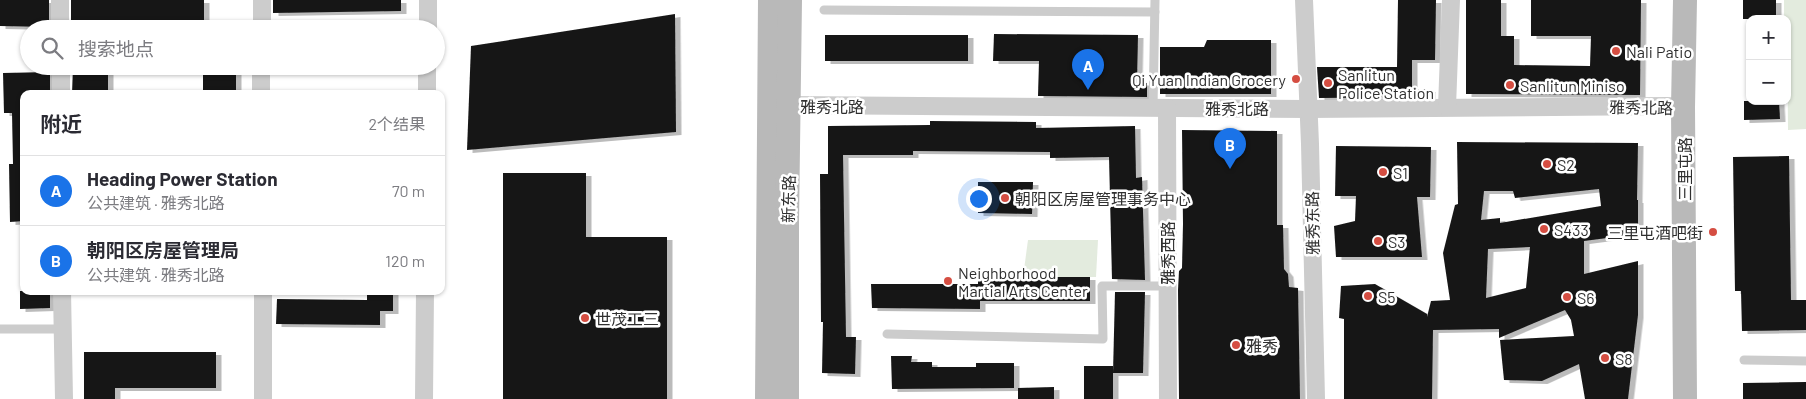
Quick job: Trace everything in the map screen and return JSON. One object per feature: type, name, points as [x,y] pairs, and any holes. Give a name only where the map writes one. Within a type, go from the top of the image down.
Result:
[{"type":"main road","name":"新东路","points":[[767,399],[770,0]]},
{"type":"main road","name":"新东路","points":[[787,399],[790,0]]},
{"type":"main road","name":"三里屯路","points":[[1685,0],[1683,107],[1685,399]]},
{"type":"street","points":[[60,0],[60,20]]},
{"type":"street","points":[[262,0],[262,20]]},
{"type":"street","points":[[428,0],[428,20]]},
{"type":"street","name":"雅秀东路","points":[[1304,0],[1316,399]]},
{"type":"street","points":[[1447,107],[1451,0]]},
{"type":"street","points":[[61,75],[61,90]]},
{"type":"street","points":[[261,75],[261,90]]},
{"type":"street","points":[[427,75],[427,90]]},
{"type":"street","name":"雅秀北路","points":[[790,105],[1308,109],[1683,107]]},
{"type":"street","name":"雅秀西路","points":[[1160,108],[1167,286],[1168,399]]},
{"type":"street","points":[[62,295],[64,399]]},
{"type":"street","points":[[263,295],[264,399]]},
{"type":"street","points":[[424,399],[425,295]]},
{"type":"lane","points":[[1155,0],[1160,108]]},
{"type":"lane","points":[[824,10],[1155,12]]},
{"type":"lane","points":[[887,334],[1103,339],[1102,286],[1167,286]]},
{"type":"lane","points":[[0,329],[62,329]]},
{"type":"lane","points":[[1744,360],[1806,361]]},
{"type":"shaded area","points":[[1784,0],[1806,0],[1806,129],[1788,130],[1788,105],[1791,105],[1791,15],[1784,15]]},
{"type":"shaded area","points":[[1028,240],[1098,240],[1096,277],[1023,277]]},
{"type":"building","points":[[0,0],[49,0],[49,20],[20,20],[20,26],[0,26]]},
{"type":"building","points":[[71,0],[204,0],[204,20],[71,20]]},
{"type":"building","points":[[273,0],[401,0],[401,11],[273,13]]},
{"type":"building","points":[[1398,0],[1436,0],[1435,60],[1412,60],[1412,89],[1430,89],[1430,97],[1319,98],[1317,67],[1397,67]]},
{"type":"building","name":"Nali Patio","points":[[1466,0],[1501,0],[1501,36],[1514,36],[1514,65],[1590,66],[1591,36],[1531,36],[1531,0],[1641,0],[1640,95],[1466,94]]},
{"type":"building","points":[[1743,0],[1776,0],[1776,15],[1746,15],[1746,19],[1743,19]]},
{"type":"building","points":[[675,14],[676,132],[467,150],[471,46]]},
{"type":"building","points":[[994,34],[1138,35],[1137,82],[1147,83],[1147,97],[1038,96],[1039,61],[993,61]]},
{"type":"building","points":[[825,35],[968,35],[968,61],[825,61]]},
{"type":"building","points":[[1207,40],[1271,40],[1271,94],[1160,94],[1160,47],[1204,47]]},
{"type":"building","points":[[3,73],[50,75],[50,90],[20,90],[20,221],[10,222],[9,164],[13,164],[12,113],[4,113]]},
{"type":"building","points":[[73,75],[108,75],[108,90],[72,90]]},
{"type":"building","points":[[203,75],[236,75],[236,90],[203,90]]},
{"type":"building","points":[[1744,101],[1746,101],[1746,105],[1779,105],[1780,119],[1744,120]]},
{"type":"building","points":[[930,121],[1036,122],[1036,128],[1135,126],[1136,178],[1142,177],[1145,280],[1112,279],[1109,157],[1050,158],[1050,152],[913,151],[913,155],[843,155],[846,337],[856,337],[855,374],[822,373],[823,322],[821,322],[820,174],[828,174],[828,126],[930,125]]},
{"type":"building","name":"雅秀","points":[[1182,130],[1277,131],[1277,225],[1283,225],[1284,269],[1288,274],[1289,287],[1298,288],[1300,399],[1179,399],[1178,290],[1179,271],[1182,268]]},
{"type":"building","points":[[1457,142],[1638,143],[1638,234],[1584,241],[1584,274],[1638,261],[1638,315],[1628,399],[1585,399],[1579,364],[1542,381],[1504,380],[1500,340],[1574,336],[1571,320],[1565,310],[1499,338],[1499,329],[1433,330],[1432,399],[1344,399],[1344,319],[1339,318],[1341,286],[1375,284],[1427,314],[1427,317],[1431,301],[1450,300],[1443,253],[1455,205],[1458,204]],"holes":[[[1599,189],[1601,206],[1500,223],[1500,218],[1481,220],[1484,191],[1513,191],[1515,198]],[[1530,247],[1526,288],[1486,298],[1488,249]]]},
{"type":"building","points":[[1336,146],[1431,147],[1430,197],[1417,197],[1422,257],[1336,257],[1334,226],[1355,221],[1356,196],[1335,196]]},
{"type":"building","points":[[1789,156],[1791,300],[1806,300],[1806,330],[1742,331],[1741,291],[1735,291],[1733,157]]},
{"type":"building","name":"世茂工三","points":[[503,173],[586,173],[586,237],[667,237],[667,399],[503,399]]},
{"type":"building","name":"朝阳区房屋管理事务中心","points":[[978,182],[1033,182],[1032,214],[978,213]]},
{"type":"building","points":[[978,277],[1090,277],[1090,301],[980,301],[980,309],[872,308],[871,284],[978,284]]},
{"type":"building","points":[[1115,292],[1145,292],[1143,373],[1113,373]]},
{"type":"building","points":[[20,295],[50,295],[50,308],[20,309]]},
{"type":"building","points":[[367,295],[393,295],[393,311],[380,311],[380,325],[276,324],[277,299],[367,300]]},
{"type":"building","points":[[84,352],[216,352],[216,388],[115,388],[115,399],[84,399]]},
{"type":"building","points":[[891,356],[912,356],[911,362],[932,362],[932,367],[976,367],[976,363],[1014,363],[1014,388],[892,389]]},
{"type":"building","points":[[1084,366],[1113,366],[1113,399],[1084,399]]},
{"type":"building","points":[[1806,382],[1806,399],[1743,399],[1743,383]]},
{"type":"building","points":[[1054,387],[1054,399],[1018,399],[1018,388]]},
{"type":"place","name":"Nali Patio","points":[[1616,51]]},
{"type":"place","name":"Qi Yuan Indian Grocery","points":[[1296,79]]},
{"type":"place","name":"Sanlitun Police Station","points":[[1328,83]]},
{"type":"place","name":"Sanlitun Miniso","points":[[1510,85]]},
{"type":"place","name":"Heading Power Station","points":[[1088,90]]},
{"type":"place","name":"S2","points":[[1547,164]]},
{"type":"place","name":"朝阳区房屋管理局","points":[[1230,169]]},
{"type":"place","name":"S1","points":[[1383,172]]},
{"type":"place","name":"朝阳区房屋管理事务中心","points":[[1005,198]]},
{"type":"place","name":"S433","points":[[1544,229]]},
{"type":"place","name":"三里屯酒吧街","points":[[1713,232]]},
{"type":"place","name":"S3","points":[[1378,241]]},
{"type":"place","name":"Neighborhood Martial Arts Center","points":[[948,281]]},
{"type":"place","name":"S5","points":[[1368,296]]},
{"type":"place","name":"S6","points":[[1567,297]]},
{"type":"place","name":"世茂工三","points":[[585,318]]},
{"type":"place","name":"雅秀","points":[[1236,345]]},
{"type":"place","name":"S8","points":[[1605,358]]}]
